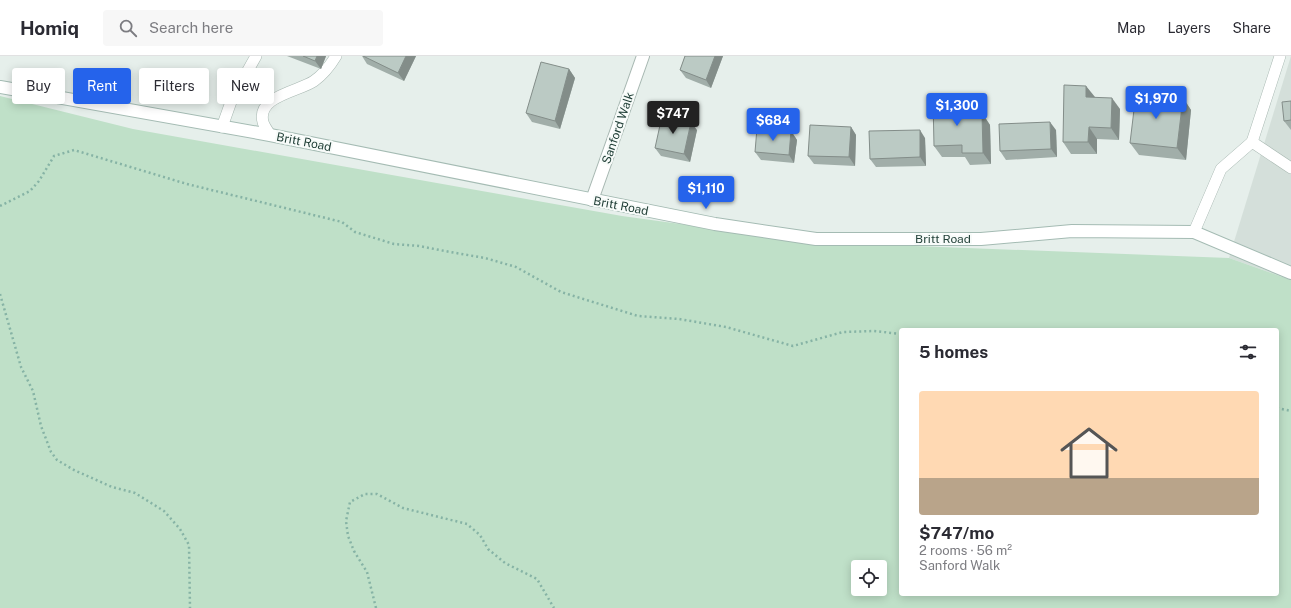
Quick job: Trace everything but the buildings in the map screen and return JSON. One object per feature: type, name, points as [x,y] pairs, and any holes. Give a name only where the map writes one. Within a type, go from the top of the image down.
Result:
[{"type":"street","name":"Sanford Walk","points":[[592,200],[643,56]]},
{"type":"street","name":"Britt Road","points":[[0,87],[270,136],[716,224],[816,239],[981,239],[1072,232],[1194,232],[1291,273]]},
{"type":"lane","points":[[222,127],[232,99],[256,56]]},
{"type":"lane","points":[[270,136],[263,121],[263,111],[269,103],[281,95],[313,82],[327,71],[336,56]]},
{"type":"lane","points":[[1194,232],[1221,169],[1252,142],[1280,56]]},
{"type":"lane","points":[[1252,142],[1291,168]]},
{"type":"path","points":[[0,206],[30,191],[39,181],[54,156],[74,150],[187,184],[342,222],[355,232],[394,244],[419,246],[485,258],[516,267],[561,292],[638,316],[679,319],[726,326],[793,346],[844,332],[874,331],[899,334]]},
{"type":"path","points":[[0,294],[21,367],[33,391],[40,426],[51,452],[57,460],[74,470],[112,487],[135,493],[164,512],[180,529],[189,545],[190,608]]},
{"type":"path","points":[[1279,408],[1291,411]]},
{"type":"path","points":[[376,608],[367,572],[354,551],[348,536],[346,521],[350,502],[365,494],[377,494],[403,508],[467,524],[480,535],[488,549],[505,563],[537,579],[554,608]]},
{"type":"shaded area","points":[[1291,56],[1291,280],[1229,258]]},
{"type":"green space","points":[[0,96],[12,99],[12,104],[32,104],[133,129],[622,216],[811,242],[1229,258],[1291,280],[1291,608],[0,608]]}]
